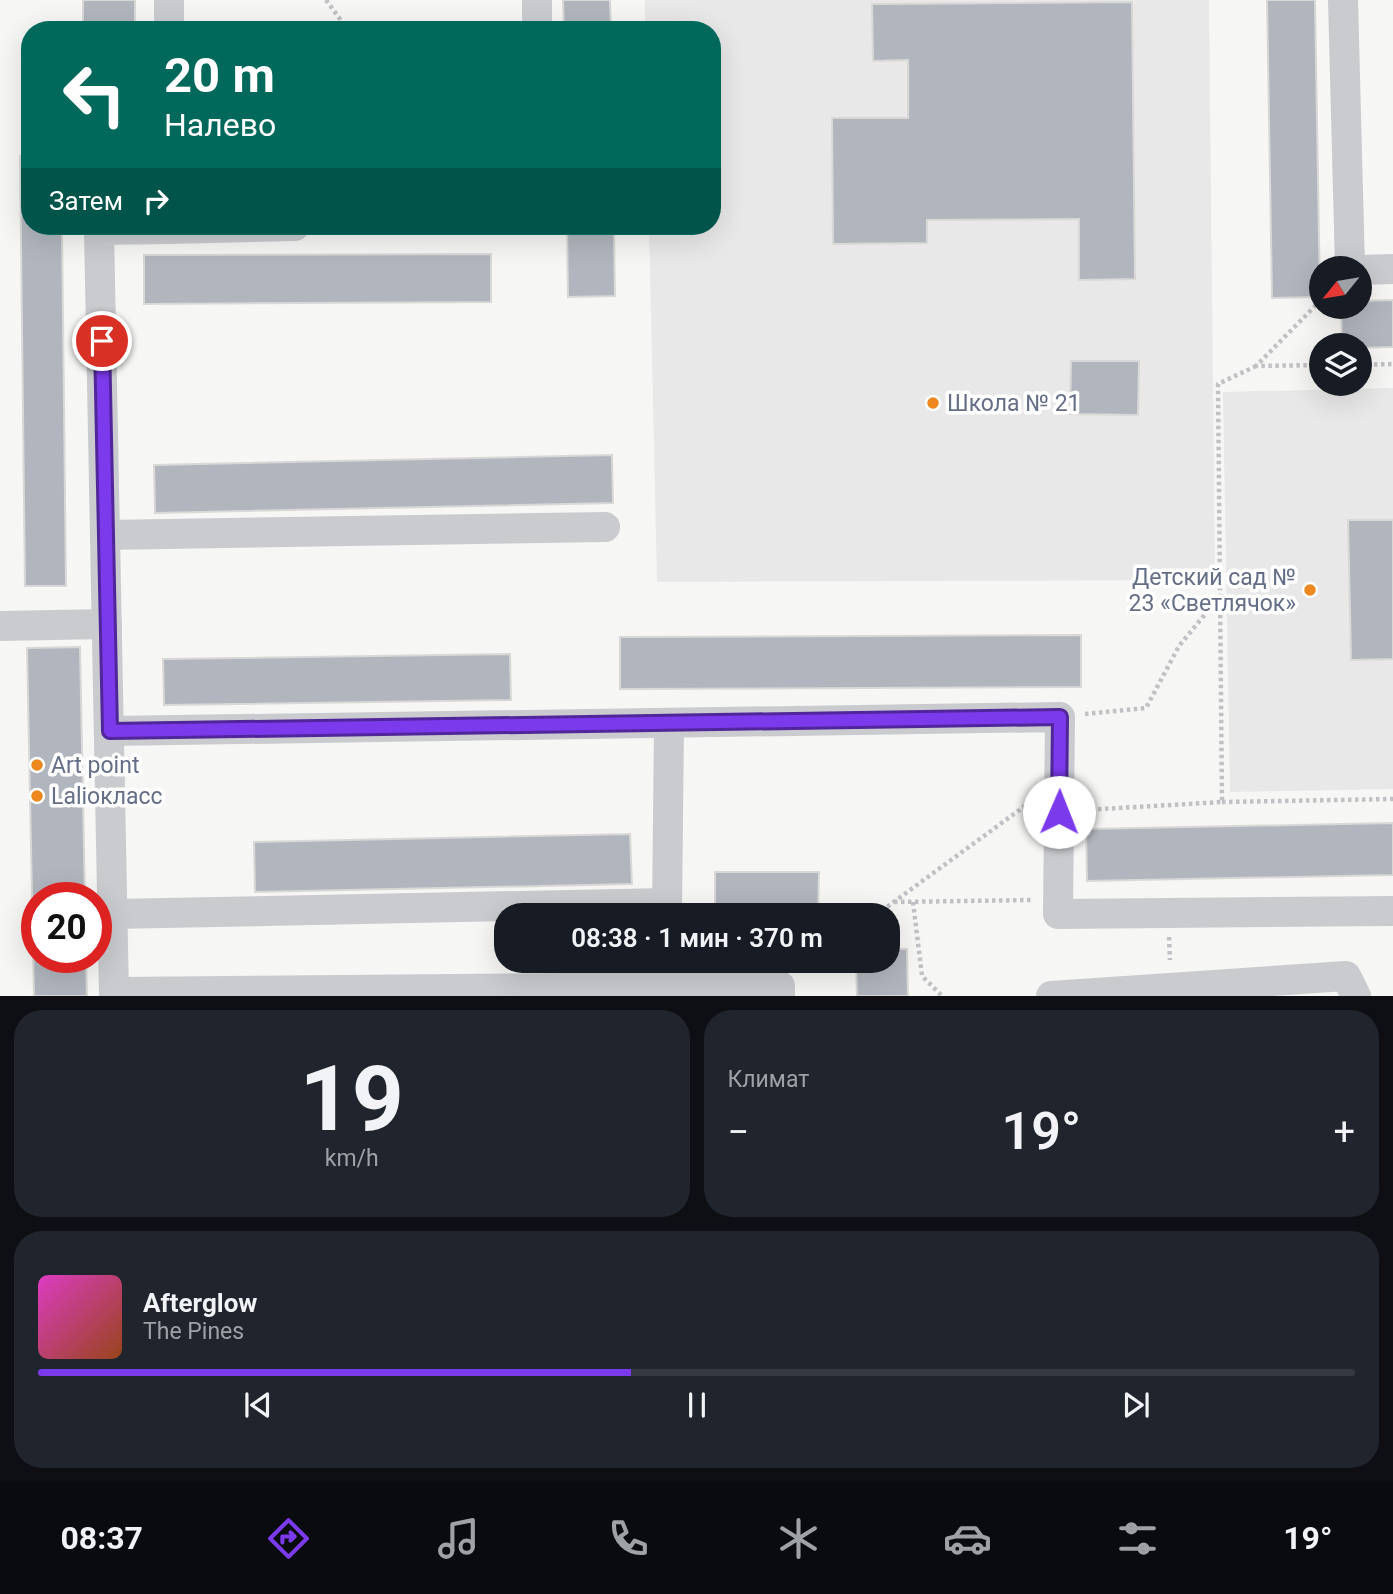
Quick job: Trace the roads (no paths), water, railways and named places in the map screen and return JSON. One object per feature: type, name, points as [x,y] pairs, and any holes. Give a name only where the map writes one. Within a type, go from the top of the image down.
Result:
[{"type":"lane","points":[[169,0],[169,21]]},
{"type":"lane","points":[[537,0],[537,21]]},
{"type":"lane","points":[[1343,0],[1350,256]]},
{"type":"lane","points":[[99,235],[114,994],[667,974],[780,991]]},
{"type":"lane","points":[[1372,270],[1393,269]]},
{"type":"lane","points":[[106,535],[605,527]]},
{"type":"lane","points":[[0,626],[107,624]]},
{"type":"lane","points":[[110,731],[1060,717],[1058,914],[1393,911]]},
{"type":"lane","points":[[667,903],[669,723]]},
{"type":"lane","points":[[113,914],[494,911]]},
{"type":"lane","points":[[1051,996],[1346,976],[1356,996]]},
{"type":"place","name":"Школа № 21","points":[[933,403]]},
{"type":"place","name":"Детский сад № 23 «Светлячок»","points":[[1310,590]]},
{"type":"place","name":"Art point","points":[[37,765]]},
{"type":"place","name":"Lalioкласс","points":[[37,796]]}]
